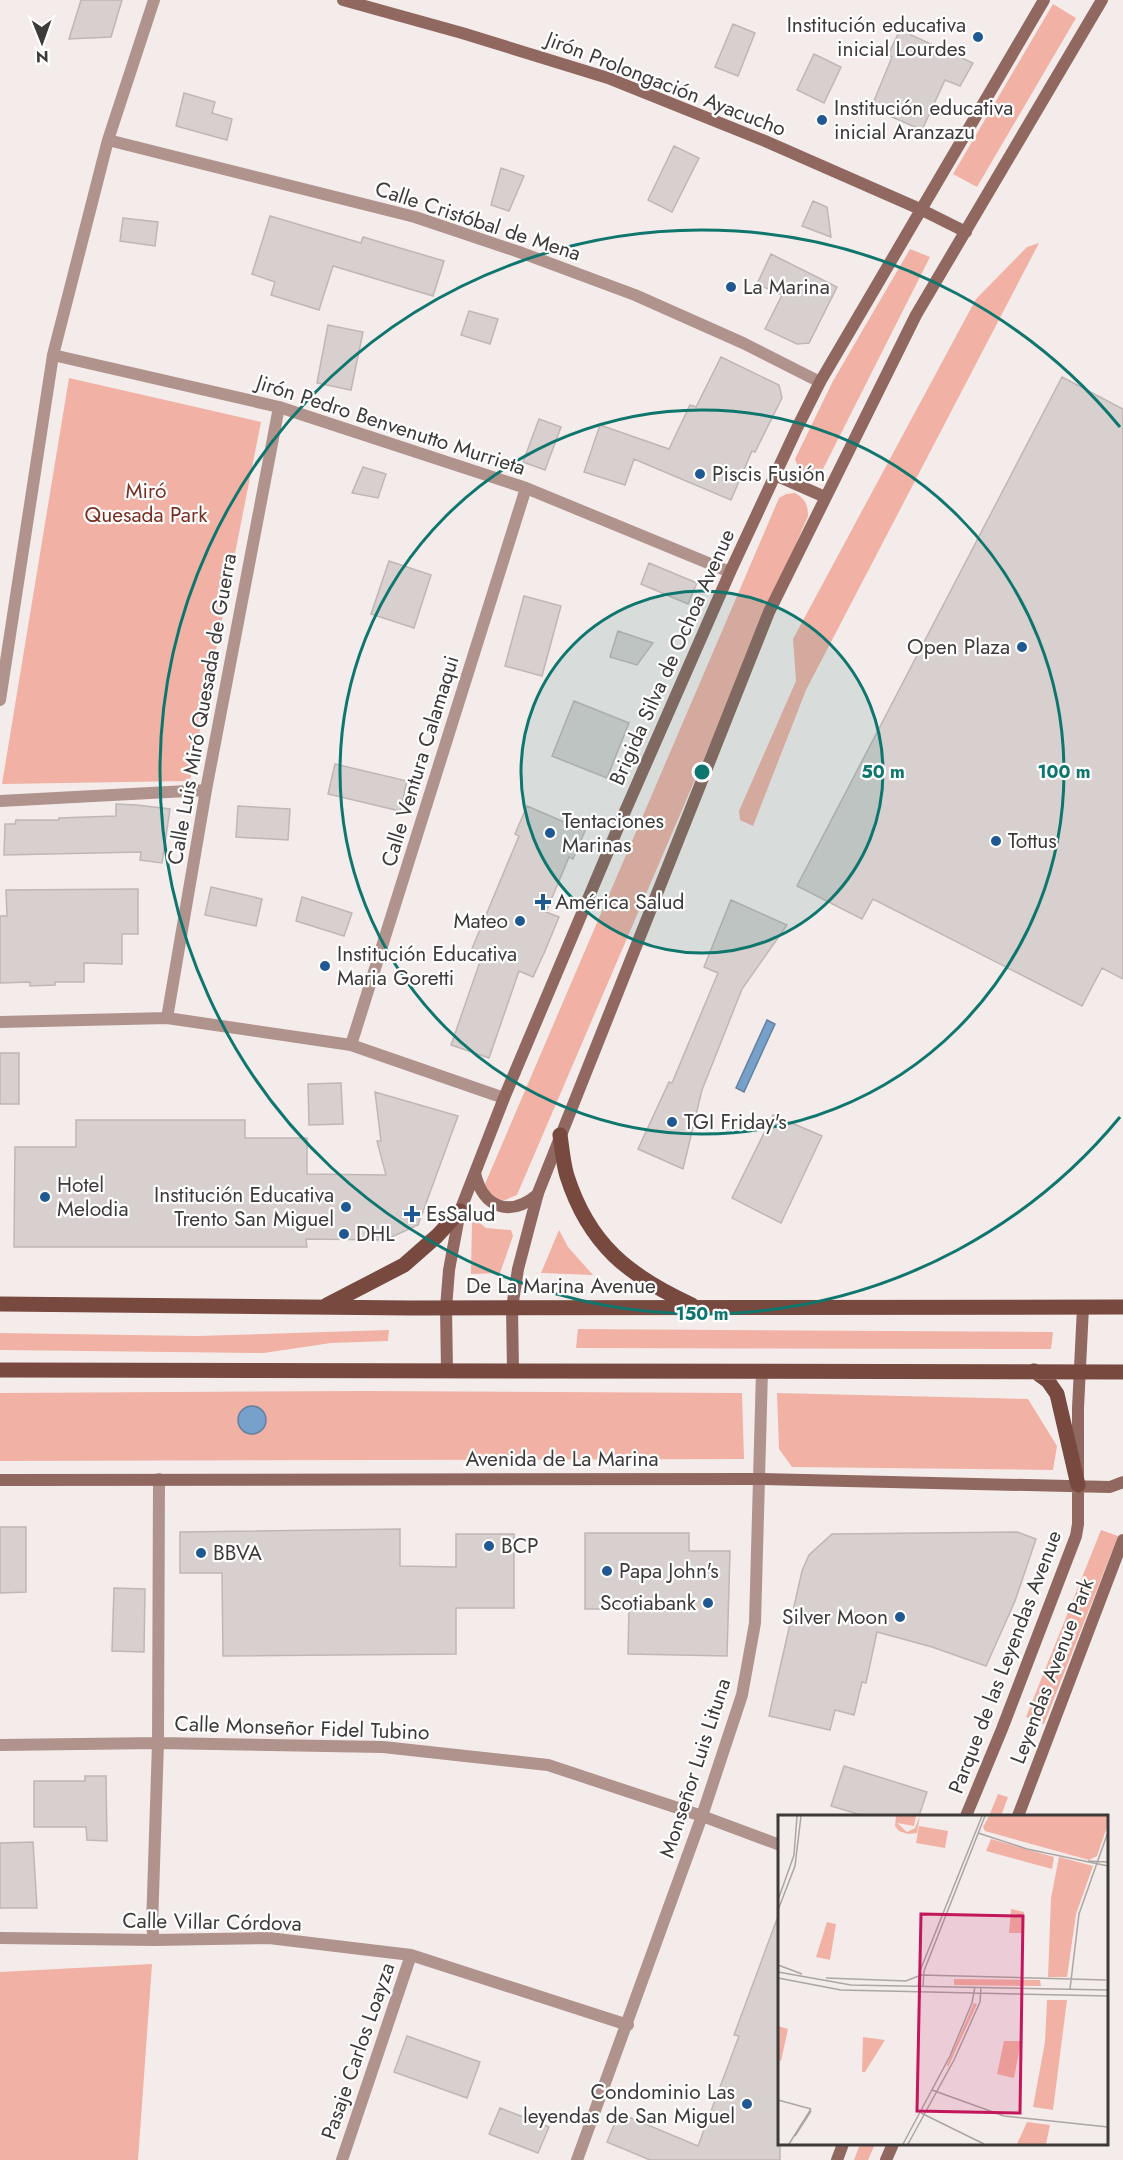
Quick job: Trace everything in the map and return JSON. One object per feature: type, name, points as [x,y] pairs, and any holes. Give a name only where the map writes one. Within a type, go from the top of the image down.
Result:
[{"type":"main road","points":[[560,1135],[571,1185],[579,1206],[597,1236],[620,1262],[656,1288],[698,1307]]},
{"type":"main road","points":[[324,1307],[404,1265],[429,1244],[460,1211]]},
{"type":"main road","name":"De La Marina Avenue","points":[[0,1304],[446,1308],[1123,1307]]},
{"type":"main road","points":[[0,1370],[1123,1372]]},
{"type":"main road","points":[[1034,1371],[1048,1381],[1057,1394],[1078,1485]]},
{"type":"street","points":[[0,700],[53,355],[108,140],[154,0]]},
{"type":"street","name":"Jirón Prolongación Ayacucho","points":[[343,0],[462,33],[608,78],[765,141],[920,209],[966,232]]},
{"type":"street","name":"Brigida Silva de Ochoa Avenue","points":[[447,1371],[446,1308],[449,1270],[460,1211],[504,1098],[618,826],[730,572],[820,382],[1044,0]]},
{"type":"street","points":[[513,1372],[512,1308],[518,1269],[538,1194],[770,612],[916,315],[1102,0]]},
{"type":"street","name":"Calle Cristóbal de Mena","points":[[108,140],[415,217],[522,253],[635,295],[743,343],[820,382]]},
{"type":"street","name":"Jirón Pedro Benvenutto Murrieta","points":[[53,355],[279,407],[526,488],[730,572]]},
{"type":"street","name":"Calle Luis Miró Quesada de Guerra","points":[[167,1018],[206,790],[279,407]]},
{"type":"street","points":[[775,475],[825,497]]},
{"type":"street","name":"Calle Ventura Calamaqui","points":[[351,1045],[526,488]]},
{"type":"street","points":[[0,801],[206,790]]},
{"type":"street","points":[[0,1022],[167,1018],[351,1045],[504,1098]]},
{"type":"street","points":[[475,1173],[482,1193],[499,1205],[513,1207],[527,1203],[538,1194]]},
{"type":"street","name":"Parque de las Leyendas Avenue","points":[[966,1815],[1002,1730],[1076,1536],[1078,1524],[1078,1408],[1083,1307]]},
{"type":"street","name":"Monseñor Luis Lituna","points":[[577,2160],[628,2025],[742,1695],[755,1623],[762,1371]]},
{"type":"street","points":[[154,1940],[152,1926],[158,1743],[159,1479]]},
{"type":"street","name":"Avenida de La Marina","points":[[0,1480],[760,1479],[1110,1487],[1123,1482]]},
{"type":"street","name":"Leyendas Avenue Park","points":[[1018,1815],[1123,1540]]},
{"type":"street","name":"Calle Monseñor Fidel Tubino","points":[[0,1745],[158,1743],[383,1747],[548,1765],[702,1816],[778,1844]]},
{"type":"street","name":"Calle Villar Córdova","points":[[0,1938],[154,1940],[269,1938],[411,1955],[628,2025]]},
{"type":"street","name":"Pasaje Carlos Loayza","points":[[342,2160],[411,1955]]},
{"type":"street","points":[[837,2160],[843,2145]]},
{"type":"street","points":[[886,2160],[893,2145]]},
{"type":"green space","points":[[1053,4],[1076,18],[977,187],[953,174]]},
{"type":"green space","points":[[1039,243],[806,690],[753,826],[740,820],[739,811],[796,681],[793,639],[976,299],[1027,247]]},
{"type":"green space","points":[[910,249],[930,257],[822,471],[812,476],[801,474],[795,459],[833,381]]},
{"type":"green space","name":"Miró Quesada Park","points":[[69,378],[261,422],[190,781],[2,784]]},
{"type":"green space","points":[[795,493],[805,502],[808,516],[517,1195],[505,1200],[490,1199],[485,1184],[779,498]]},
{"type":"green space","points":[[475,1219],[486,1228],[511,1230],[513,1236],[500,1273],[471,1274],[472,1222]]},
{"type":"green space","points":[[559,1230],[568,1247],[593,1275],[541,1273]]},
{"type":"green space","points":[[578,1329],[1053,1332],[1051,1349],[576,1348]]},
{"type":"green space","points":[[389,1330],[388,1341],[331,1343],[264,1353],[0,1350],[0,1333],[197,1336]]},
{"type":"green space","points":[[363,1391],[742,1393],[744,1459],[0,1461],[0,1393]]},
{"type":"green space","points":[[777,1393],[1028,1399],[1057,1446],[1053,1470],[792,1467],[779,1449]]},
{"type":"green space","points":[[1101,1530],[1118,1536],[1044,1724],[1026,1717]]},
{"type":"green space","points":[[998,1794],[1008,1797],[1001,1815],[989,1815]]},
{"type":"green space","points":[[152,1964],[138,2160],[0,2160],[0,1972]]},
{"type":"green space","points":[[860,2145],[875,2145],[868,2160],[854,2160]]},
{"type":"water","points":[[767,1020],[775,1024],[744,1092],[736,1088]]},
{"type":"water","points":[[252,1406],[262,1410],[266,1420],[262,1430],[252,1434],[242,1430],[238,1420],[242,1410]]},
{"type":"building","points":[[81,0],[122,0],[111,37],[69,39]]},
{"type":"building","points":[[733,24],[755,33],[738,76],[715,67]]},
{"type":"building","points":[[900,30],[973,63],[960,86],[945,80],[922,130],[871,108],[892,57],[888,55]]},
{"type":"building","points":[[814,54],[841,67],[824,103],[797,90]]},
{"type":"building","points":[[184,93],[215,102],[212,113],[232,119],[227,140],[176,126]]},
{"type":"building","points":[[674,146],[699,158],[672,212],[648,200]]},
{"type":"building","points":[[501,168],[524,176],[509,211],[491,205]]},
{"type":"building","points":[[813,201],[827,207],[831,237],[802,226]]},
{"type":"building","points":[[270,216],[361,243],[363,237],[444,261],[433,296],[333,266],[319,310],[271,295],[275,282],[252,274]]},
{"type":"building","points":[[123,218],[158,222],[155,246],[120,241]]},
{"type":"building","points":[[771,254],[837,287],[809,343],[797,344],[765,329],[782,295],[757,284]]},
{"type":"building","points":[[469,311],[498,319],[490,344],[461,335]]},
{"type":"building","points":[[328,325],[363,332],[351,390],[317,383]]},
{"type":"building","points":[[721,357],[779,385],[782,398],[755,452],[752,451],[731,500],[634,459],[625,485],[584,472],[600,425],[669,449],[690,405],[696,407]]},
{"type":"building","name":"Open Plaza","points":[[1062,377],[1123,409],[1123,979],[1102,968],[1082,1006],[873,899],[862,919],[797,886]]},
{"type":"building","points":[[539,419],[561,427],[545,470],[523,462]]},
{"type":"building","points":[[363,467],[386,474],[378,498],[352,493]]},
{"type":"building","points":[[389,561],[431,575],[414,628],[371,614]]},
{"type":"building","points":[[649,563],[697,583],[688,604],[641,584]]},
{"type":"building","points":[[524,596],[561,606],[542,676],[505,666]]},
{"type":"building","points":[[618,631],[653,643],[637,665],[610,657]]},
{"type":"building","points":[[574,701],[629,723],[607,778],[552,756]]},
{"type":"building","points":[[335,764],[407,781],[400,811],[328,794]]},
{"type":"building","points":[[116,804],[170,809],[162,863],[140,860],[141,852],[4,855],[5,824],[15,824],[16,820],[116,816]]},
{"type":"building","points":[[238,806],[290,809],[288,840],[236,837]]},
{"type":"building","points":[[527,806],[585,831],[573,859],[569,857],[546,912],[559,917],[545,951],[533,977],[519,971],[489,1058],[451,1045],[482,956],[471,951],[519,836],[515,834]]},
{"type":"building","points":[[211,887],[262,899],[256,926],[205,915]]},
{"type":"building","points":[[138,889],[138,934],[122,934],[122,964],[84,963],[84,982],[55,982],[55,985],[30,986],[30,982],[0,983],[0,916],[7,916],[6,890]]},
{"type":"building","points":[[302,897],[352,913],[344,936],[296,921]]},
{"type":"building","points":[[731,900],[787,925],[742,989],[702,1090],[683,1169],[638,1149],[669,1082],[672,1083],[718,973],[704,967]]},
{"type":"building","points":[[0,1053],[19,1053],[19,1104],[0,1104]]},
{"type":"building","points":[[341,1083],[343,1124],[309,1125],[308,1084]]},
{"type":"building","points":[[375,1092],[458,1116],[418,1225],[385,1240],[306,1239],[307,1247],[14,1247],[15,1147],[76,1147],[76,1120],[245,1120],[245,1138],[307,1138],[307,1174],[386,1175],[377,1141],[381,1141]]},
{"type":"building","points":[[773,1115],[822,1136],[781,1223],[732,1198]]},
{"type":"building","points":[[0,1527],[26,1527],[26,1592],[0,1593]]},
{"type":"building","points":[[400,1529],[400,1566],[456,1567],[456,1534],[514,1534],[514,1608],[456,1608],[456,1654],[223,1656],[222,1573],[180,1573],[180,1532]]},
{"type":"building","name":"Silver Moon","points":[[1017,1532],[1036,1539],[1015,1601],[986,1666],[932,1647],[877,1632],[866,1683],[862,1682],[854,1715],[835,1710],[830,1730],[769,1716],[802,1571],[809,1555],[832,1534]]},
{"type":"building","points":[[585,1533],[689,1533],[689,1551],[730,1551],[727,1656],[628,1654],[629,1609],[585,1609]]},
{"type":"building","points":[[114,1588],[145,1589],[144,1652],[112,1651]]},
{"type":"building","points":[[844,1766],[927,1792],[919,1815],[861,1815],[831,1806]]},
{"type":"building","points":[[85,1776],[106,1776],[107,1841],[87,1840],[86,1827],[34,1827],[34,1781],[85,1781]]},
{"type":"building","points":[[33,1842],[37,1908],[0,1908],[0,1843]]},
{"type":"building","points":[[778,1919],[778,2145],[780,2145],[780,2160],[650,2160],[607,2142],[619,2113],[698,2146],[739,2036],[734,2035]]},
{"type":"building","points":[[407,2036],[480,2062],[467,2098],[394,2072]]},
{"type":"building","points":[[500,2108],[549,2127],[538,2153],[489,2134]]},
{"type":"place","name":"Institución educativa inicial Lourdes","points":[[978,37]]},
{"type":"place","name":"Institución educativa inicial Aranzazu","points":[[822,120]]},
{"type":"place","name":"La Marina","points":[[731,287]]},
{"type":"place","name":"Piscis Fusión","points":[[700,474]]},
{"type":"place","name":"Open Plaza","points":[[1022,647]]},
{"type":"place","name":"Tentaciones Marinas","points":[[550,833]]},
{"type":"place","name":"Tottus","points":[[996,841]]},
{"type":"place","name":"América Salud","points":[[543,902]]},
{"type":"place","name":"Mateo","points":[[520,921]]},
{"type":"place","name":"Institución Educativa Maria Goretti","points":[[325,966]]},
{"type":"place","name":"TGI Friday's","points":[[672,1122]]},
{"type":"place","name":"Hotel Melodia","points":[[45,1197]]},
{"type":"place","name":"Institución Educativa Trento San Miguel","points":[[346,1207]]},
{"type":"place","name":"EsSalud","points":[[412,1214]]},
{"type":"place","name":"DHL","points":[[344,1234]]},
{"type":"place","name":"BCP","points":[[489,1546]]},
{"type":"place","name":"BBVA","points":[[201,1553]]},
{"type":"place","name":"Papa John's","points":[[607,1571]]},
{"type":"place","name":"Scotiabank","points":[[708,1603]]},
{"type":"place","name":"Silver Moon","points":[[900,1617]]},
{"type":"place","name":"Condominio Las leyendas de San Miguel","points":[[747,2104]]}]
